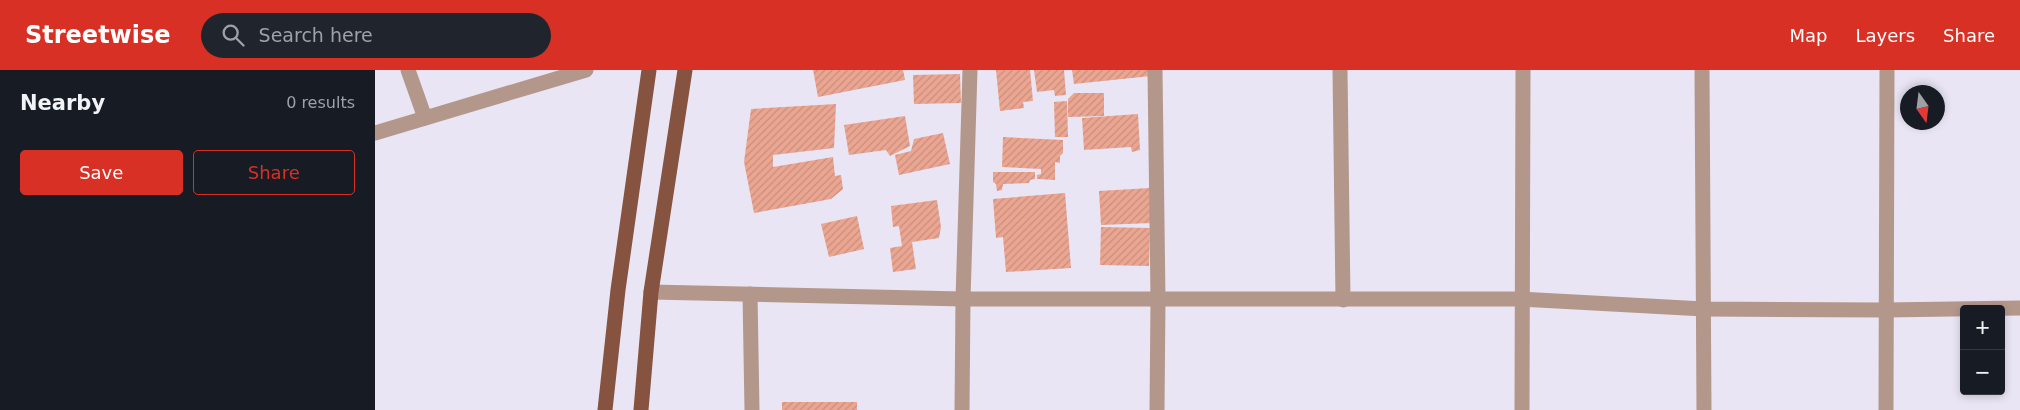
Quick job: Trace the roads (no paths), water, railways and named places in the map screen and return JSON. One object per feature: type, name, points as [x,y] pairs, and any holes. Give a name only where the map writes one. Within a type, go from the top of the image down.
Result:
[{"type":"main road","points":[[605,410],[618,290],[649,70]]},
{"type":"main road","points":[[641,410],[651,292],[685,70]]},
{"type":"street","points":[[408,70],[425,118]]},
{"type":"street","points":[[375,133],[586,70]]},
{"type":"street","points":[[962,410],[963,299],[970,70]]},
{"type":"street","points":[[1155,70],[1158,299],[1157,410]]},
{"type":"street","points":[[1340,70],[1343,300]]},
{"type":"street","points":[[1522,410],[1523,70]]},
{"type":"street","points":[[1702,70],[1704,410]]},
{"type":"street","points":[[1885,410],[1887,70]]},
{"type":"street","points":[[651,292],[963,299],[1521,299],[1704,309],[1885,310],[2020,308]]},
{"type":"street","points":[[749,294],[752,410]]}]
